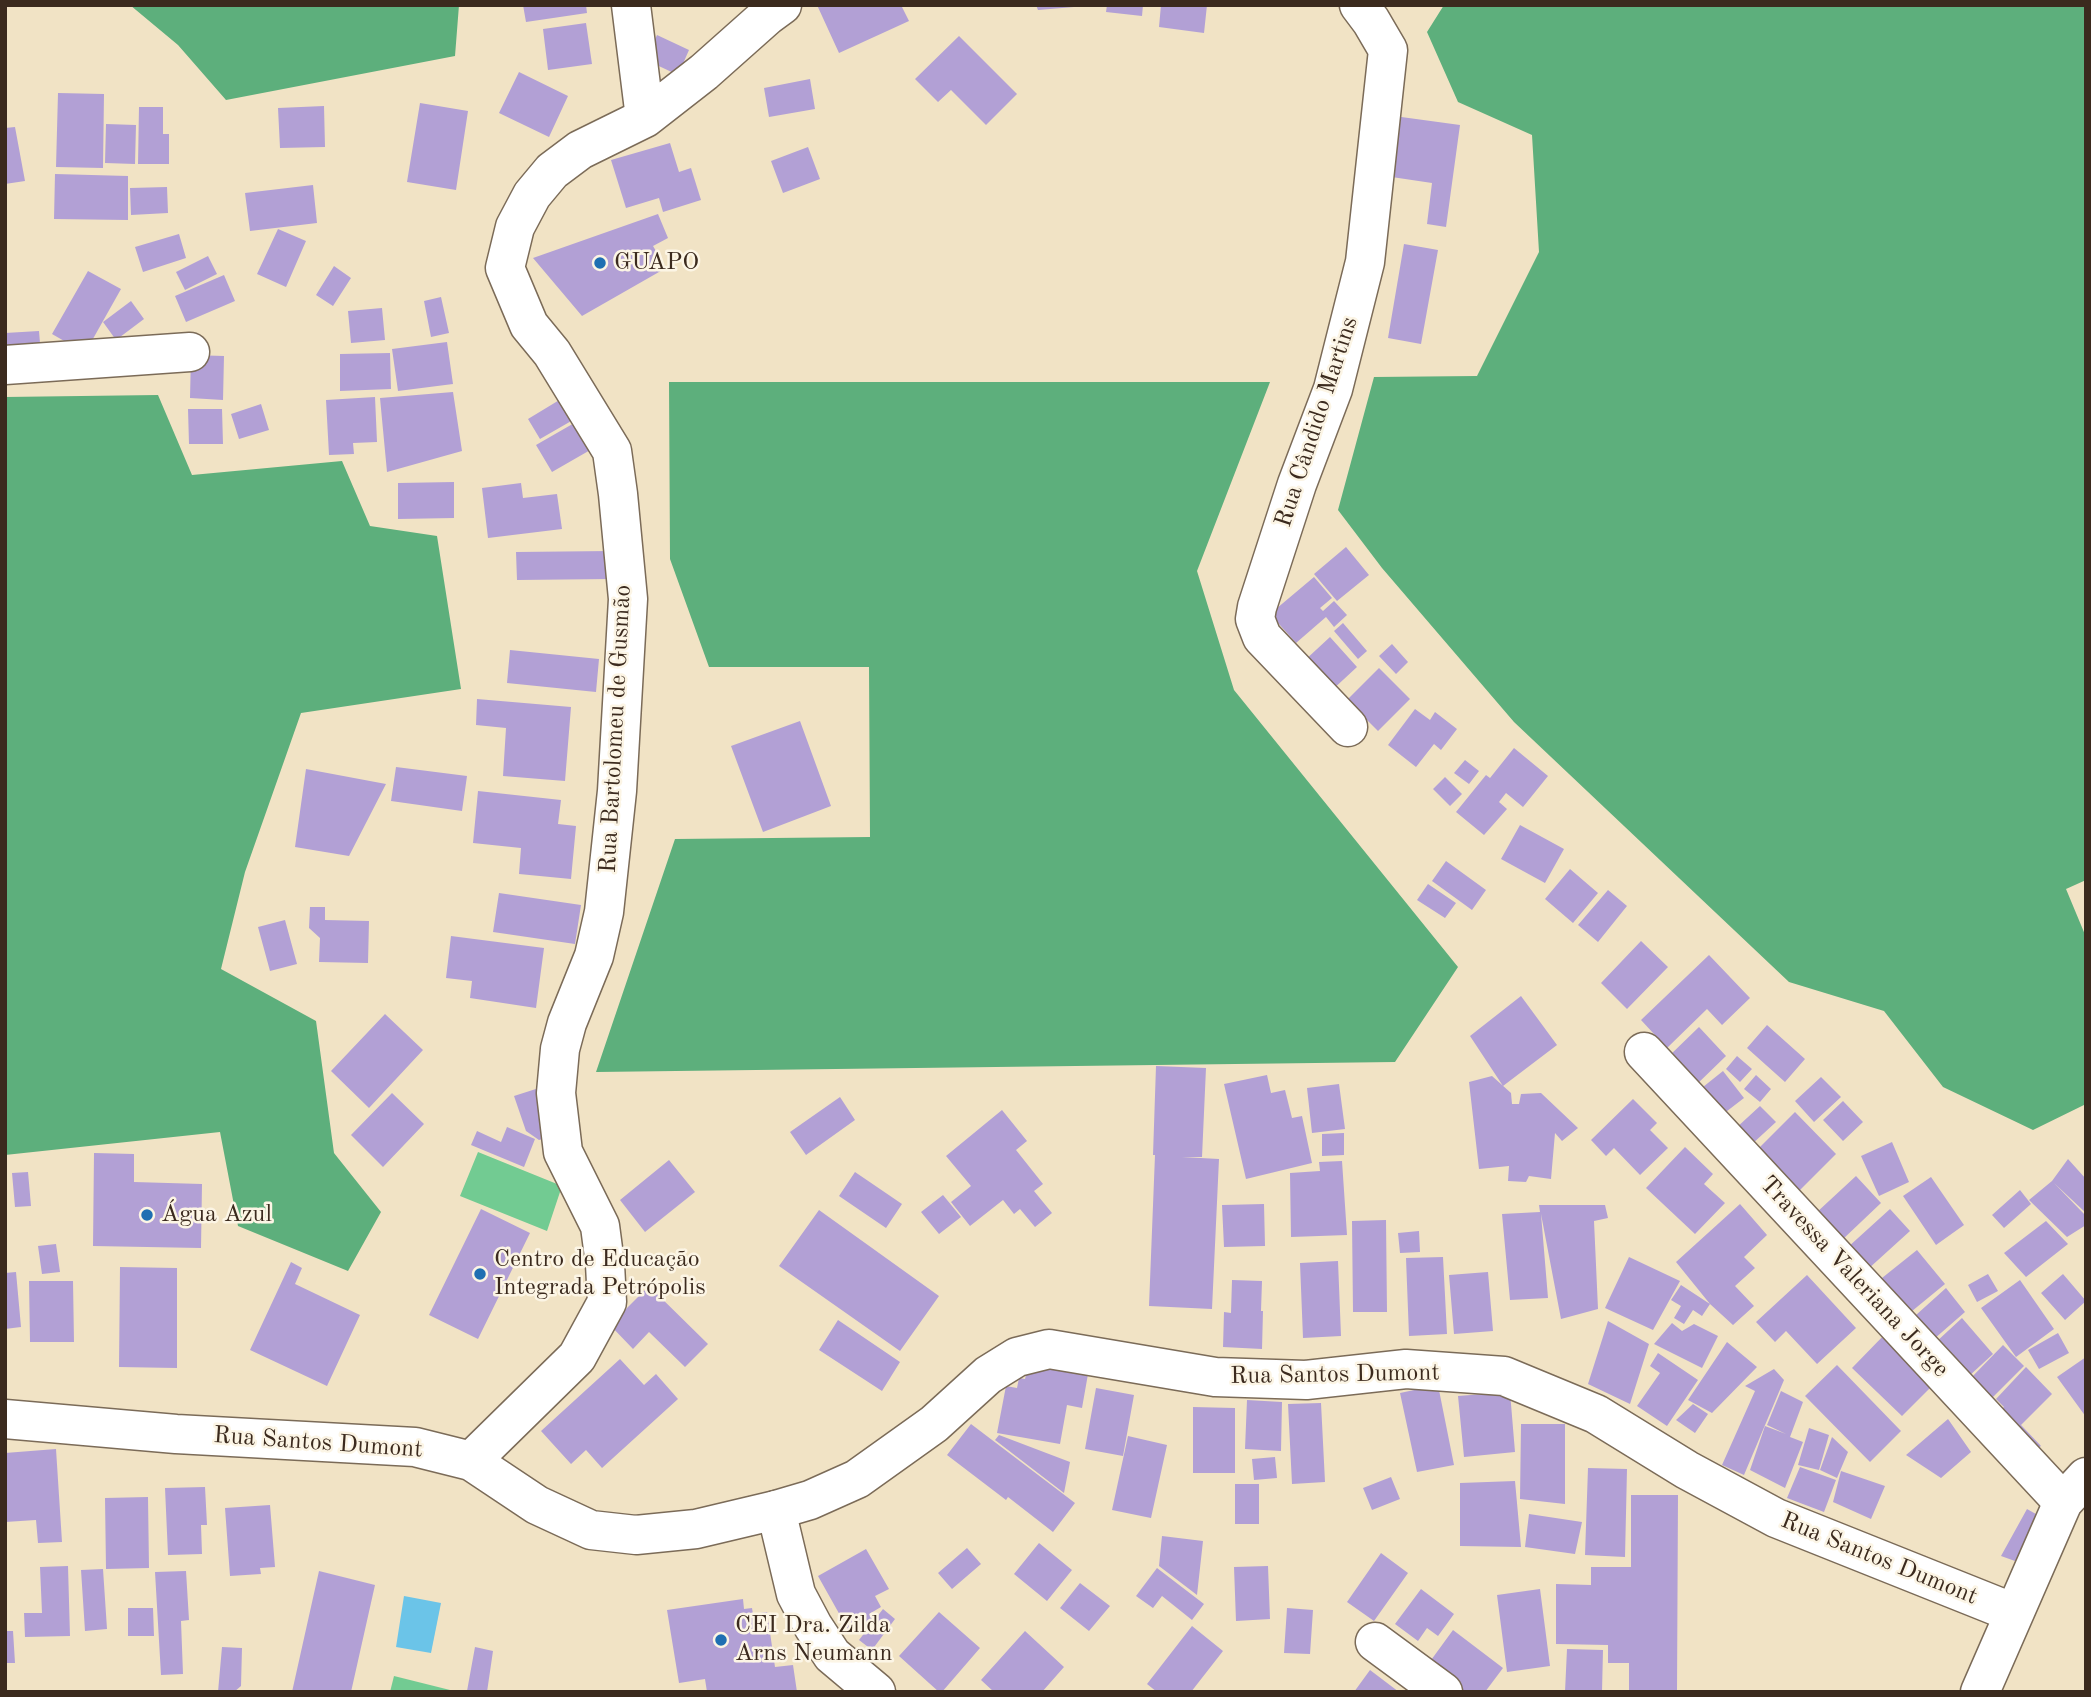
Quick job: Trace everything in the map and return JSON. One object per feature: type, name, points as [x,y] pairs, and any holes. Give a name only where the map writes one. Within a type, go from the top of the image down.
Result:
[{"type":"street","points":[[631,5],[645,118]]},
{"type":"street","name":"Rua Bartolomeu de Gusmão","points":[[471,1461],[577,1357],[607,1302],[600,1226],[562,1152],[556,1093],[560,1049],[567,1023],[594,956],[604,912],[617,792],[628,599],[612,451],[552,353],[529,325],[505,268],[515,227],[532,195],[552,171],[580,150],[645,118],[782,5]]},
{"type":"street","name":"Rua Cândido Martins","points":[[1348,727],[1262,637],[1255,619],[1297,484],[1333,389],[1365,262],[1388,50],[1359,5]]},
{"type":"street","points":[[5,365],[190,352]]},
{"type":"street","name":"Travessa Valeriana Jorge","points":[[1644,1052],[2074,1490]]},
{"type":"street","name":"Rua Santos Dumont","points":[[5,1419],[176,1434],[415,1447],[471,1461],[537,1505],[591,1530],[636,1535],[696,1528],[776,1510],[810,1500],[857,1479],[933,1424],[988,1375],[1017,1357],[1049,1349],[1215,1377],[1306,1380],[1406,1369],[1504,1376],[1596,1414],[1687,1470],[1776,1518],[2014,1613]]},
{"type":"street","points":[[1990,1687],[2014,1613],[2074,1490]]},
{"type":"street","points":[[776,1510],[796,1594],[813,1626],[832,1655],[876,1692]]},
{"type":"street","points":[[1375,1642],[1443,1692]]},
{"type":"green space","points":[[130,5],[459,5],[455,56],[226,100],[178,45]]},
{"type":"green space","points":[[1444,5],[2086,5],[2086,880],[2066,889],[2086,937],[2086,1104],[2033,1130],[1943,1087],[1884,1011],[1789,982],[1514,722],[1382,568],[1338,510],[1374,377],[1477,376],[1539,252],[1532,135],[1458,102],[1427,32]]},
{"type":"green space","points":[[669,382],[1270,382],[1197,571],[1234,690],[1458,967],[1395,1062],[596,1072],[675,839],[870,837],[869,667],[709,667],[670,559]]},
{"type":"green space","points":[[158,395],[192,475],[342,461],[370,526],[437,536],[461,689],[301,713],[245,872],[221,969],[316,1021],[334,1153],[381,1212],[348,1271],[238,1226],[220,1132],[5,1155],[5,397]]},
{"type":"green space","points":[[478,1152],[562,1186],[547,1231],[460,1196]]},
{"type":"green space","points":[[394,1676],[458,1692],[390,1692]]},
{"type":"water","points":[[404,1596],[441,1603],[431,1653],[396,1647]]},
{"type":"building","points":[[523,5],[586,5],[587,13],[526,22]]},
{"type":"building","points":[[817,5],[901,5],[909,21],[839,53]]},
{"type":"building","points":[[1036,5],[1074,5],[1074,7],[1038,10]]},
{"type":"building","points":[[1107,5],[1143,5],[1142,16],[1106,12]]},
{"type":"building","points":[[1161,5],[1207,5],[1204,33],[1159,27]]},
{"type":"building","points":[[586,23],[592,64],[548,70],[543,29]]},
{"type":"building","points":[[657,35],[689,50],[678,75],[646,60]]},
{"type":"building","points":[[959,36],[1017,94],[986,125],[951,90],[938,102],[915,79]]},
{"type":"building","points":[[519,72],[568,96],[549,137],[499,113]]},
{"type":"building","points":[[810,79],[815,109],[769,117],[764,88]]},
{"type":"building","points":[[58,93],[104,94],[103,168],[56,167]]},
{"type":"building","points":[[420,103],[468,111],[456,190],[407,182]]},
{"type":"building","points":[[324,106],[325,147],[280,148],[278,108]]},
{"type":"building","points":[[139,107],[163,107],[163,134],[169,134],[169,164],[138,164]]},
{"type":"building","points":[[1394,116],[1460,125],[1446,227],[1427,224],[1432,183],[1385,176]]},
{"type":"building","points":[[106,124],[136,125],[135,164],[105,163]]},
{"type":"building","points":[[15,127],[25,181],[5,184],[5,128]]},
{"type":"building","points":[[670,143],[679,172],[691,168],[701,200],[663,212],[659,198],[626,208],[611,160]]},
{"type":"building","points":[[808,147],[820,179],[783,193],[771,161]]},
{"type":"building","points":[[55,174],[128,176],[128,220],[54,219]]},
{"type":"building","points":[[313,185],[317,223],[250,231],[245,193]]},
{"type":"building","points":[[167,187],[168,213],[131,215],[130,188]]},
{"type":"building","name":"GUAPO","points":[[658,214],[668,238],[653,246],[666,268],[582,316],[533,258]]},
{"type":"building","points":[[278,229],[306,241],[286,287],[257,274]]},
{"type":"building","points":[[179,234],[186,258],[143,272],[135,247]]},
{"type":"building","points":[[1404,244],[1438,250],[1421,344],[1388,338]]},
{"type":"building","points":[[208,256],[217,274],[185,290],[176,272]]},
{"type":"building","points":[[334,266],[351,278],[333,306],[316,295]]},
{"type":"building","points":[[88,271],[121,289],[85,353],[52,334]]},
{"type":"building","points":[[224,275],[235,301],[186,322],[175,296]]},
{"type":"building","points":[[441,297],[449,333],[431,337],[424,301]]},
{"type":"building","points":[[131,301],[144,319],[116,340],[103,322]]},
{"type":"building","points":[[382,308],[385,340],[351,343],[348,311]]},
{"type":"building","points":[[39,331],[41,355],[5,358],[5,333]]},
{"type":"building","points":[[447,342],[453,384],[398,391],[392,349]]},
{"type":"building","points":[[390,353],[391,389],[340,391],[340,354]]},
{"type":"building","points":[[191,355],[224,356],[223,400],[190,398]]},
{"type":"building","points":[[453,392],[462,451],[387,472],[380,398]]},
{"type":"building","points":[[375,397],[377,442],[353,443],[354,454],[329,455],[326,400]]},
{"type":"building","points":[[561,399],[573,420],[540,439],[528,419]]},
{"type":"building","points":[[261,404],[269,430],[239,439],[231,414]]},
{"type":"building","points":[[188,409],[222,409],[223,444],[189,444]]},
{"type":"building","points":[[576,422],[592,449],[552,472],[536,445]]},
{"type":"building","points":[[454,482],[454,518],[398,519],[398,483]]},
{"type":"building","points":[[521,483],[523,498],[557,494],[562,529],[488,538],[482,488]]},
{"type":"building","points":[[1346,547],[1369,575],[1337,601],[1314,574]]},
{"type":"building","points":[[611,551],[611,579],[517,580],[516,552]]},
{"type":"building","points":[[1314,577],[1332,598],[1320,608],[1323,611],[1334,601],[1347,615],[1334,627],[1326,617],[1296,643],[1270,614]]},
{"type":"building","points":[[1343,623],[1367,651],[1358,659],[1334,631]]},
{"type":"building","points":[[1330,637],[1357,667],[1330,692],[1303,662]]},
{"type":"building","points":[[1392,644],[1408,662],[1396,674],[1379,656]]},
{"type":"building","points":[[510,650],[599,659],[596,692],[507,683]]},
{"type":"building","points":[[1379,668],[1410,699],[1378,731],[1347,700]]},
{"type":"building","points":[[477,699],[571,707],[565,781],[503,776],[506,728],[476,725]]},
{"type":"building","points":[[1415,709],[1430,720],[1435,712],[1457,729],[1441,750],[1434,744],[1416,767],[1388,745]]},
{"type":"building","points":[[800,721],[831,806],[763,832],[731,746]]},
{"type":"building","points":[[1514,748],[1548,776],[1523,807],[1506,793],[1499,802],[1507,809],[1484,835],[1456,812],[1486,775],[1490,778]]},
{"type":"building","points":[[1465,760],[1479,771],[1469,784],[1454,773]]},
{"type":"building","points":[[396,767],[467,776],[462,811],[391,801]]},
{"type":"building","points":[[306,769],[386,784],[349,856],[295,847]]},
{"type":"building","points":[[1445,777],[1462,794],[1450,806],[1433,789]]},
{"type":"building","points":[[478,791],[561,800],[558,824],[576,826],[571,879],[519,874],[521,848],[473,843]]},
{"type":"building","points":[[1520,825],[1564,849],[1545,883],[1501,859]]},
{"type":"building","points":[[1446,861],[1486,890],[1472,910],[1432,881]]},
{"type":"building","points":[[1570,869],[1598,893],[1573,923],[1545,899]]},
{"type":"building","points":[[1428,884],[1456,903],[1445,918],[1417,900]]},
{"type":"building","points":[[1608,890],[1627,906],[1598,942],[1578,925]]},
{"type":"building","points":[[499,893],[581,905],[575,944],[493,932]]},
{"type":"building","points":[[310,907],[325,907],[325,920],[369,921],[368,963],[319,962],[320,938],[309,928]]},
{"type":"building","points":[[285,920],[297,964],[270,971],[258,927]]},
{"type":"building","points":[[451,936],[544,948],[536,1008],[470,998],[472,981],[446,978]]},
{"type":"building","points":[[1641,941],[1668,967],[1627,1009],[1601,983]]},
{"type":"building","points":[[1709,955],[1750,998],[1722,1025],[1707,1009],[1667,1048],[1641,1020]]},
{"type":"building","points":[[1521,996],[1557,1045],[1503,1086],[1470,1036]]},
{"type":"building","points":[[385,1014],[423,1050],[369,1108],[331,1071]]},
{"type":"building","points":[[1767,1025],[1805,1059],[1785,1082],[1747,1048]]},
{"type":"building","points":[[1699,1027],[1726,1056],[1694,1087],[1667,1058]]},
{"type":"building","points":[[1737,1056],[1752,1069],[1740,1082],[1726,1069]]},
{"type":"building","points":[[1156,1066],[1206,1068],[1202,1157],[1182,1157],[1219,1159],[1212,1309],[1149,1306]]},
{"type":"building","points":[[1723,1071],[1744,1098],[1718,1118],[1698,1091]]},
{"type":"building","points":[[1267,1075],[1271,1093],[1285,1090],[1292,1118],[1302,1116],[1312,1163],[1246,1179],[1224,1084]]},
{"type":"building","points":[[1756,1075],[1771,1089],[1760,1102],[1744,1089]]},
{"type":"building","points":[[1492,1076],[1511,1093],[1512,1104],[1519,1104],[1521,1094],[1541,1093],[1578,1128],[1562,1141],[1555,1133],[1551,1179],[1529,1176],[1526,1182],[1508,1181],[1509,1166],[1479,1169],[1469,1082]]},
{"type":"building","points":[[1821,1077],[1841,1097],[1814,1122],[1795,1101]]},
{"type":"building","points":[[1339,1084],[1345,1129],[1312,1133],[1307,1088]]},
{"type":"building","points":[[539,1088],[555,1135],[539,1140],[526,1131],[514,1096]]},
{"type":"building","points":[[392,1093],[424,1124],[383,1167],[351,1135]]},
{"type":"building","points":[[840,1097],[855,1120],[806,1155],[790,1132]]},
{"type":"building","points":[[1633,1099],[1657,1123],[1650,1130],[1668,1148],[1640,1175],[1614,1148],[1606,1156],[1591,1140]]},
{"type":"building","points":[[1843,1101],[1863,1122],[1843,1141],[1823,1120]]},
{"type":"building","points":[[1760,1106],[1776,1122],[1751,1145],[1735,1129]]},
{"type":"building","points":[[1002,1110],[1027,1141],[1016,1150],[1043,1184],[1034,1191],[1052,1213],[1035,1227],[1020,1209],[1014,1214],[1003,1200],[970,1226],[951,1202],[971,1186],[946,1156]]},
{"type":"building","points":[[1795,1112],[1836,1154],[1797,1193],[1756,1151]]},
{"type":"building","points":[[507,1127],[535,1139],[524,1167],[471,1145],[477,1131],[501,1142]]},
{"type":"building","points":[[1344,1133],[1344,1155],[1322,1156],[1322,1134]]},
{"type":"building","points":[[1892,1142],[1909,1182],[1879,1196],[1861,1156]]},
{"type":"building","points":[[1685,1147],[1713,1174],[1704,1184],[1725,1203],[1695,1234],[1646,1188]]},
{"type":"building","name":"Água Azul","points":[[94,1153],[134,1154],[134,1182],[202,1184],[201,1248],[93,1246]]},
{"type":"building","points":[[2068,1159],[2086,1179],[2086,1213],[2054,1183],[2086,1216],[2086,1225],[2067,1237],[2029,1200],[2052,1181]]},
{"type":"building","points":[[669,1160],[695,1192],[645,1232],[620,1200]]},
{"type":"building","points":[[1342,1161],[1347,1235],[1291,1237],[1290,1173],[1320,1171],[1319,1162]]},
{"type":"building","points":[[28,1172],[31,1206],[15,1207],[12,1173]]},
{"type":"building","points":[[855,1172],[902,1204],[886,1228],[839,1196]]},
{"type":"building","points":[[1856,1176],[1881,1203],[1842,1240],[1816,1213]]},
{"type":"building","points":[[1931,1177],[1964,1225],[1936,1245],[1903,1196]]},
{"type":"building","points":[[2020,1190],[2031,1204],[2004,1228],[1992,1215]]},
{"type":"building","points":[[943,1195],[961,1217],[939,1234],[921,1212]]},
{"type":"building","points":[[1264,1204],[1265,1246],[1224,1247],[1222,1205]]},
{"type":"building","points":[[1740,1204],[1767,1235],[1744,1257],[1755,1268],[1735,1286],[1754,1306],[1733,1325],[1710,1304],[1676,1262]]},
{"type":"building","points":[[1539,1205],[1605,1205],[1608,1218],[1594,1221],[1598,1309],[1561,1319],[1541,1214],[1548,1298],[1510,1300],[1502,1214],[1540,1212]]},
{"type":"building","name":"Centro de Educação Integrada Petrópolis","points":[[481,1209],[530,1233],[478,1339],[429,1315]]},
{"type":"building","points":[[1890,1209],[1910,1231],[1867,1270],[1847,1248]]},
{"type":"building","points":[[819,1210],[939,1296],[900,1351],[779,1266]]},
{"type":"building","points":[[1386,1220],[1387,1312],[1353,1312],[1352,1221]]},
{"type":"building","points":[[2046,1221],[2068,1244],[2026,1277],[2004,1253]]},
{"type":"building","points":[[1419,1231],[1420,1252],[1400,1253],[1398,1233]]},
{"type":"building","points":[[56,1244],[60,1272],[42,1274],[38,1246]]},
{"type":"building","points":[[1917,1250],[1945,1284],[1906,1316],[1877,1282]]},
{"type":"building","points":[[1443,1257],[1447,1334],[1409,1336],[1406,1258]]},
{"type":"building","points":[[1629,1257],[1680,1281],[1653,1330],[1605,1308]]},
{"type":"building","points":[[1338,1261],[1341,1336],[1303,1338],[1300,1263]]},
{"type":"building","points":[[291,1262],[302,1268],[295,1284],[360,1315],[327,1386],[250,1350]]},
{"type":"building","points":[[120,1267],[177,1268],[177,1368],[119,1367]]},
{"type":"building","points":[[16,1272],[21,1327],[5,1329],[5,1273]]},
{"type":"building","points":[[1488,1272],[1493,1331],[1454,1334],[1449,1275]]},
{"type":"building","points":[[1988,1274],[1998,1291],[1977,1302],[1968,1285]]},
{"type":"building","points":[[2063,1274],[2086,1301],[2065,1320],[2041,1293]]},
{"type":"building","points":[[1807,1275],[1856,1328],[1817,1364],[1786,1331],[1775,1342],[1756,1322]]},
{"type":"building","points":[[1232,1280],[1262,1281],[1262,1349],[1223,1347],[1224,1312],[1231,1313]]},
{"type":"building","points":[[2020,1280],[2054,1329],[2016,1357],[1981,1308]]},
{"type":"building","points":[[29,1281],[73,1281],[74,1342],[30,1342]]},
{"type":"building","points":[[1681,1285],[1710,1304],[1702,1316],[1693,1310],[1684,1324],[1674,1318],[1681,1306],[1671,1300]]},
{"type":"building","points":[[649,1286],[708,1344],[685,1367],[649,1332],[633,1349],[610,1325]]},
{"type":"building","points":[[1946,1288],[1965,1312],[1926,1346],[1906,1324]]},
{"type":"building","points":[[1962,1318],[1993,1354],[1968,1377],[1935,1343]]},
{"type":"building","points":[[838,1320],[900,1362],[882,1391],[819,1350]]},
{"type":"building","points":[[1608,1321],[1649,1344],[1630,1404],[1588,1384]]},
{"type":"building","points":[[1672,1323],[1682,1331],[1694,1324],[1718,1336],[1702,1368],[1654,1344]]},
{"type":"building","points":[[1887,1332],[1937,1381],[1902,1416],[1852,1368]]},
{"type":"building","points":[[2058,1333],[2069,1353],[2039,1369],[2028,1350]]},
{"type":"building","points":[[1727,1342],[1757,1367],[1712,1413],[1688,1400]]},
{"type":"building","points":[[2003,1345],[2024,1366],[1990,1400],[1970,1379]]},
{"type":"building","points":[[1658,1353],[1698,1380],[1667,1426],[1637,1406],[1660,1373],[1650,1366]]},
{"type":"building","points":[[2086,1357],[2086,1417],[2057,1377]]},
{"type":"building","points":[[620,1359],[644,1385],[656,1374],[678,1399],[602,1468],[586,1450],[571,1464],[541,1431]]},
{"type":"building","points":[[1029,1363],[1088,1374],[1082,1408],[1067,1405],[1060,1444],[997,1433],[1006,1386],[1017,1388],[1019,1378],[1025,1379]]},
{"type":"building","points":[[1837,1365],[1901,1431],[1870,1462],[1805,1396]]},
{"type":"building","points":[[2026,1367],[2052,1394],[2021,1425],[2041,1446],[2026,1455],[1990,1419],[2004,1407],[1996,1399]]},
{"type":"building","points":[[1774,1369],[1784,1380],[1744,1475],[1722,1465],[1755,1391],[1745,1386]]},
{"type":"building","points":[[1438,1385],[1454,1465],[1417,1472],[1400,1393]]},
{"type":"building","points":[[1096,1388],[1134,1395],[1123,1456],[1085,1449]]},
{"type":"building","points":[[1781,1391],[1803,1402],[1790,1437],[1803,1442],[1785,1488],[1750,1470],[1765,1426],[1786,1434],[1767,1425]]},
{"type":"building","points":[[1510,1392],[1515,1452],[1464,1457],[1458,1396]]},
{"type":"building","points":[[1247,1400],[1282,1402],[1281,1451],[1245,1449]]},
{"type":"building","points":[[1321,1403],[1325,1482],[1292,1484],[1288,1404]]},
{"type":"building","points":[[1693,1404],[1708,1414],[1695,1433],[1676,1420]]},
{"type":"building","points":[[1193,1407],[1235,1408],[1235,1473],[1193,1473]]},
{"type":"building","points":[[1948,1419],[1971,1452],[1941,1478],[1906,1455]]},
{"type":"building","points":[[971,1424],[1075,1503],[1053,1532],[947,1455]]},
{"type":"building","points":[[1521,1424],[1565,1424],[1565,1504],[1520,1499]]},
{"type":"building","points":[[1809,1428],[1829,1435],[1819,1470],[1798,1465]]},
{"type":"building","points":[[999,1435],[1070,1462],[1064,1493],[995,1440]]},
{"type":"building","points":[[1128,1436],[1167,1445],[1151,1518],[1112,1510]]},
{"type":"building","points":[[1832,1437],[1848,1452],[1837,1478],[1820,1470]]},
{"type":"building","points":[[56,1449],[62,1542],[38,1543],[36,1520],[5,1522],[5,1453]]},
{"type":"building","points":[[1275,1457],[1277,1478],[1254,1480],[1252,1459]]},
{"type":"building","points":[[1800,1467],[1836,1480],[1824,1512],[1787,1498]]},
{"type":"building","points":[[1588,1468],[1627,1469],[1625,1557],[1585,1555]]},
{"type":"building","points":[[1841,1471],[1885,1486],[1871,1519],[1833,1502]]},
{"type":"building","points":[[1391,1477],[1400,1499],[1372,1510],[1363,1488]]},
{"type":"building","points":[[1515,1481],[1521,1547],[1460,1546],[1460,1483]]},
{"type":"building","points":[[1235,1484],[1259,1484],[1259,1524],[1235,1524]]},
{"type":"building","points":[[205,1487],[207,1525],[201,1525],[202,1554],[168,1555],[165,1488]]},
{"type":"building","points":[[1631,1495],[1678,1495],[1677,1691],[1629,1691],[1629,1663],[1608,1663],[1608,1645],[1556,1644],[1556,1584],[1591,1585],[1591,1567],[1631,1567]]},
{"type":"building","points":[[148,1497],[149,1568],[106,1569],[105,1498]]},
{"type":"building","points":[[270,1505],[275,1567],[260,1568],[261,1574],[230,1576],[225,1508]]},
{"type":"building","points":[[2027,1509],[2043,1518],[2015,1561],[2001,1556]]},
{"type":"building","points":[[1529,1514],[1582,1522],[1575,1554],[1525,1547]]},
{"type":"building","points":[[1162,1536],[1203,1541],[1197,1595],[1159,1566]]},
{"type":"building","points":[[1039,1543],[1072,1570],[1047,1601],[1014,1574]]},
{"type":"building","points":[[967,1548],[981,1564],[952,1589],[938,1573]]},
{"type":"building","points":[[866,1549],[889,1589],[875,1596],[881,1607],[869,1614],[873,1621],[850,1633],[818,1576]]},
{"type":"building","points":[[1381,1553],[1408,1573],[1374,1621],[1347,1602]]},
{"type":"building","points":[[68,1566],[70,1636],[25,1637],[24,1613],[42,1613],[40,1567]]},
{"type":"building","points":[[1268,1566],[1270,1619],[1236,1621],[1234,1567]]},
{"type":"building","points":[[1157,1568],[1204,1604],[1192,1620],[1162,1596],[1153,1608],[1136,1596]]},
{"type":"building","points":[[103,1569],[107,1629],[85,1631],[81,1570]]},
{"type":"building","points":[[186,1571],[189,1620],[181,1621],[183,1674],[161,1675],[155,1572]]},
{"type":"building","points":[[319,1571],[375,1585],[351,1692],[292,1692]]},
{"type":"building","points":[[1080,1583],[1110,1606],[1089,1631],[1060,1608]]},
{"type":"building","points":[[1421,1589],[1454,1614],[1438,1636],[1427,1628],[1418,1641],[1395,1624]]},
{"type":"building","points":[[1540,1589],[1550,1666],[1507,1672],[1497,1595]]},
{"type":"building","name":"CEI Dra. Zilda Arns Neumann","points":[[743,1599],[744,1609],[752,1608],[753,1614],[767,1612],[775,1667],[793,1665],[797,1692],[707,1692],[705,1679],[679,1683],[667,1610]]},
{"type":"building","points":[[128,1608],[153,1608],[154,1636],[128,1636]]},
{"type":"building","points":[[1287,1608],[1313,1610],[1310,1654],[1284,1653]]},
{"type":"building","points":[[883,1609],[895,1619],[872,1650],[859,1640]]},
{"type":"building","points":[[939,1612],[980,1648],[942,1692],[899,1656]]},
{"type":"building","points":[[1192,1626],[1223,1651],[1191,1692],[1157,1692],[1147,1684]]},
{"type":"building","points":[[1453,1630],[1503,1668],[1485,1692],[1459,1692],[1426,1667]]},
{"type":"building","points":[[5,1631],[13,1631],[15,1663],[5,1663]]},
{"type":"building","points":[[1025,1631],[1064,1667],[1042,1692],[994,1692],[981,1680]]},
{"type":"building","points":[[222,1647],[242,1648],[241,1686],[234,1692],[218,1692]]},
{"type":"building","points":[[475,1647],[493,1651],[487,1692],[467,1691]]},
{"type":"building","points":[[1567,1649],[1603,1650],[1602,1692],[1565,1692]]},
{"type":"building","points":[[1370,1670],[1399,1692],[1354,1692]]},
{"type":"place","name":"GUAPO","points":[[600,263]]},
{"type":"place","name":"Água Azul","points":[[147,1215]]},
{"type":"place","name":"Centro de Educação Integrada Petrópolis","points":[[480,1274]]},
{"type":"place","name":"CEI Dra. Zilda Arns Neumann","points":[[721,1640]]}]
